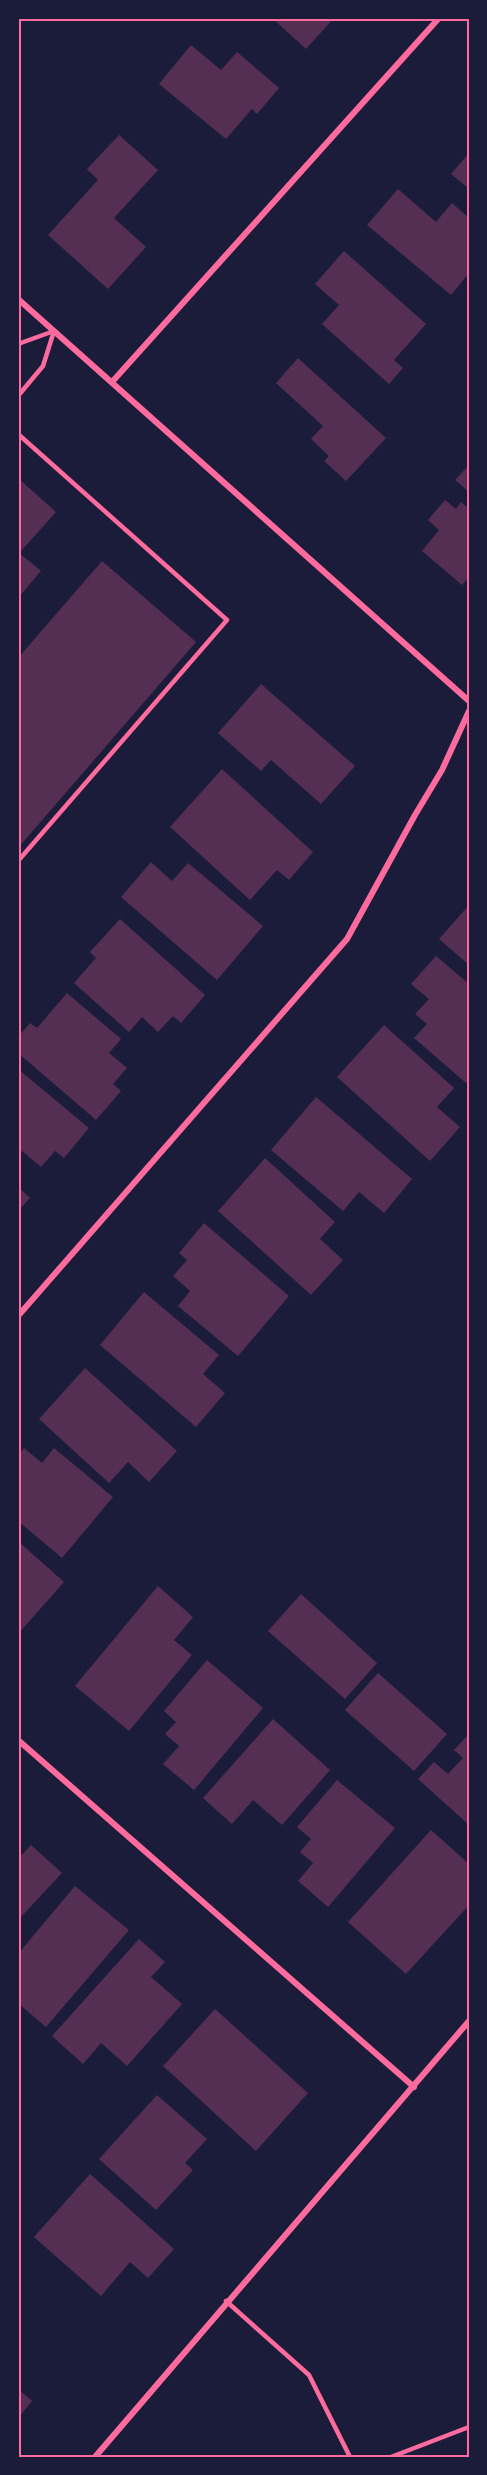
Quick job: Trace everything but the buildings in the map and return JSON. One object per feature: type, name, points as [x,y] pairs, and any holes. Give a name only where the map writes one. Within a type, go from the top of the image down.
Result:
[{"type":"street","points":[[112,382],[439,18]]},
{"type":"street","points":[[18,299],[469,700]]},
{"type":"street","points":[[18,1316],[347,939],[442,770],[469,711]]},
{"type":"street","points":[[18,1740],[414,2087]]},
{"type":"street","points":[[95,2457],[226,2301],[469,2021]]},
{"type":"lane","points":[[18,344],[54,331]]},
{"type":"lane","points":[[18,396],[43,366],[54,331]]},
{"type":"lane","points":[[18,434],[227,621],[18,861]]},
{"type":"lane","points":[[226,2301],[309,2375],[350,2457]]},
{"type":"lane","points":[[391,2457],[469,2427]]}]
